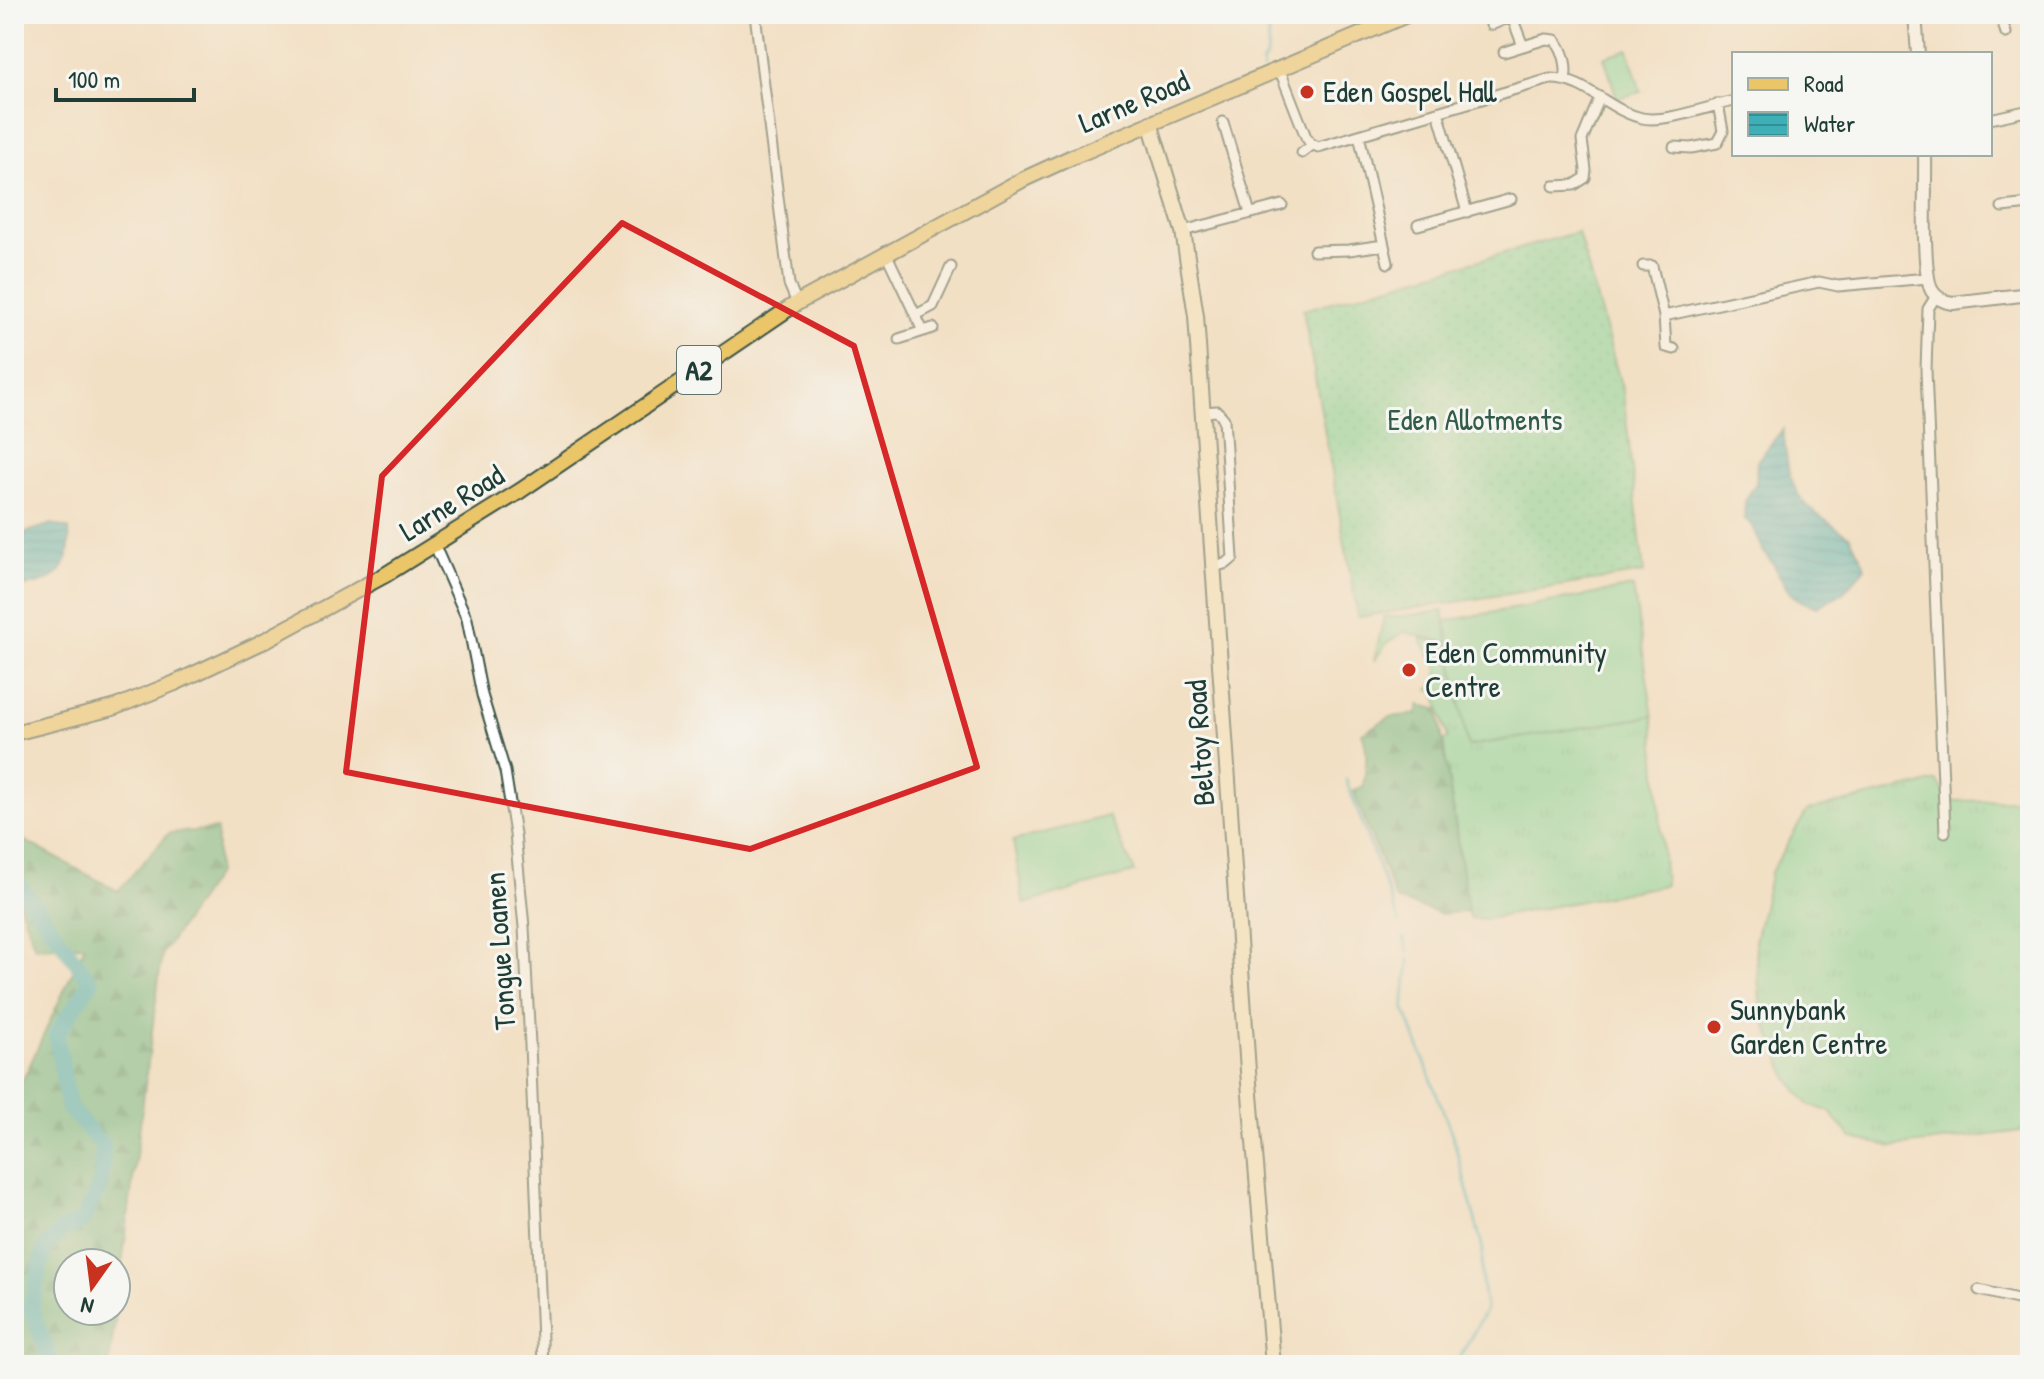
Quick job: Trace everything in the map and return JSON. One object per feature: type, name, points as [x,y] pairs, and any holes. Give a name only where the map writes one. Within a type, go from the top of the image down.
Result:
[{"type":"main road","name":"Larne Road","points":[[14,733],[113,708],[260,643],[435,546],[797,303],[886,253],[1022,180],[1409,14]]},
{"type":"main road","name":"Beltoy Road","points":[[1150,123],[1183,231],[1196,316],[1249,1086],[1273,1365]]},
{"type":"street","points":[[755,14],[789,284],[797,303]]},
{"type":"street","points":[[1915,14],[1918,52]]},
{"type":"street","points":[[2000,14],[2006,33]]},
{"type":"street","points":[[1491,25],[1505,19],[1513,20],[1523,46]]},
{"type":"street","points":[[1504,52],[1546,39],[1557,42],[1566,70],[1565,80]]},
{"type":"street","points":[[1279,68],[1312,145]]},
{"type":"street","points":[[1302,153],[1312,145],[1323,146],[1544,80],[1565,80],[1633,115],[1648,119],[1732,101]]},
{"type":"street","points":[[1554,186],[1574,185],[1585,178],[1582,140],[1600,97]]},
{"type":"street","points":[[1674,147],[1691,148],[1717,143],[1723,131],[1718,104]]},
{"type":"street","points":[[1992,119],[2028,110],[2030,125]]},
{"type":"street","points":[[1438,112],[1467,212]]},
{"type":"street","points":[[1223,122],[1250,213]]},
{"type":"street","points":[[1359,135],[1388,263]]},
{"type":"street","points":[[1925,156],[1928,278],[1936,296],[1944,302],[1956,303],[2030,294]]},
{"type":"street","points":[[1418,225],[1511,199]]},
{"type":"street","points":[[2002,207],[2030,204]]},
{"type":"street","points":[[1183,231],[1282,205]]},
{"type":"street","points":[[1314,251],[1384,245]]},
{"type":"street","points":[[886,253],[923,331]]},
{"type":"street","points":[[1660,259],[1647,266],[1664,316],[1666,348]]},
{"type":"street","points":[[916,315],[933,306],[951,267]]},
{"type":"street","points":[[1664,316],[1819,282],[1838,286],[1928,278]]},
{"type":"street","points":[[1936,296],[1928,309],[1926,370],[1945,832]]},
{"type":"street","points":[[899,339],[933,328]]},
{"type":"street","name":"Tongue Loanen","points":[[435,546],[467,619],[482,695],[505,771],[515,834],[524,927],[543,1365]]},
{"type":"street","points":[[1979,1290],[2030,1302]]},
{"type":"highlighted area","points":[[622,223],[854,346],[977,767],[750,849],[346,772],[382,476]]},
{"type":"green space","points":[[1628,49],[1641,92],[1617,98],[1604,57]]},
{"type":"green space","name":"Eden Allotments","points":[[1578,232],[1623,392],[1644,573],[1358,617],[1303,310]]},
{"type":"green space","points":[[1633,587],[1653,716],[1468,746],[1445,621]]},
{"type":"green space","points":[[1443,611],[1449,643],[1404,632],[1386,644],[1374,661],[1384,616]]},
{"type":"green space","points":[[1421,638],[1449,646],[1468,746],[1653,716],[1665,885],[1487,919],[1469,918],[1443,741],[1448,739],[1435,691],[1429,690],[1438,674],[1437,668]]},
{"type":"green space","points":[[1419,705],[1438,709],[1468,911],[1441,914],[1396,900],[1353,790],[1363,787],[1366,753],[1362,733],[1390,717],[1417,714]]},
{"type":"green space","points":[[1937,781],[1952,801],[2020,800],[2030,793],[2030,1130],[1893,1147],[1852,1138],[1830,1112],[1808,1104],[1788,1078],[1761,1012],[1755,941],[1771,872],[1807,811]]},
{"type":"green space","points":[[1108,816],[1135,872],[1024,904],[1013,841]]},
{"type":"green space","points":[[217,829],[217,873],[162,954],[124,1247],[52,1247],[52,1327],[114,1327],[109,1365],[14,1365],[14,1099],[85,945],[35,947],[14,889],[14,835],[118,891],[169,833]]},
{"type":"water","points":[[1783,429],[1789,469],[1798,494],[1817,514],[1851,537],[1865,568],[1844,592],[1817,607],[1789,592],[1764,552],[1754,529],[1744,518],[1745,501],[1756,483],[1757,461]]},
{"type":"water","points":[[52,524],[69,529],[68,556],[64,566],[51,578],[14,587],[14,536]]},
{"type":"waterway","points":[[1263,70],[1270,30],[1278,14]]},
{"type":"waterway","points":[[1346,780],[1399,922]]},
{"type":"waterway","points":[[14,878],[91,982],[56,1035],[69,1108],[103,1146],[100,1186],[82,1222],[62,1230],[44,1249],[31,1308],[49,1357],[49,1365]]},
{"type":"waterway","points":[[1404,938],[1408,951]]},
{"type":"waterway","points":[[1409,959],[1404,1007],[1453,1137],[1483,1249],[1481,1275],[1486,1309],[1456,1365]]},
{"type":"place","name":"Eden Gospel Hall","points":[[1307,92]]},
{"type":"place","name":"Eden Community Centre","points":[[1409,670]]},
{"type":"place","name":"Sunnybank Garden Centre","points":[[1714,1027]]}]
